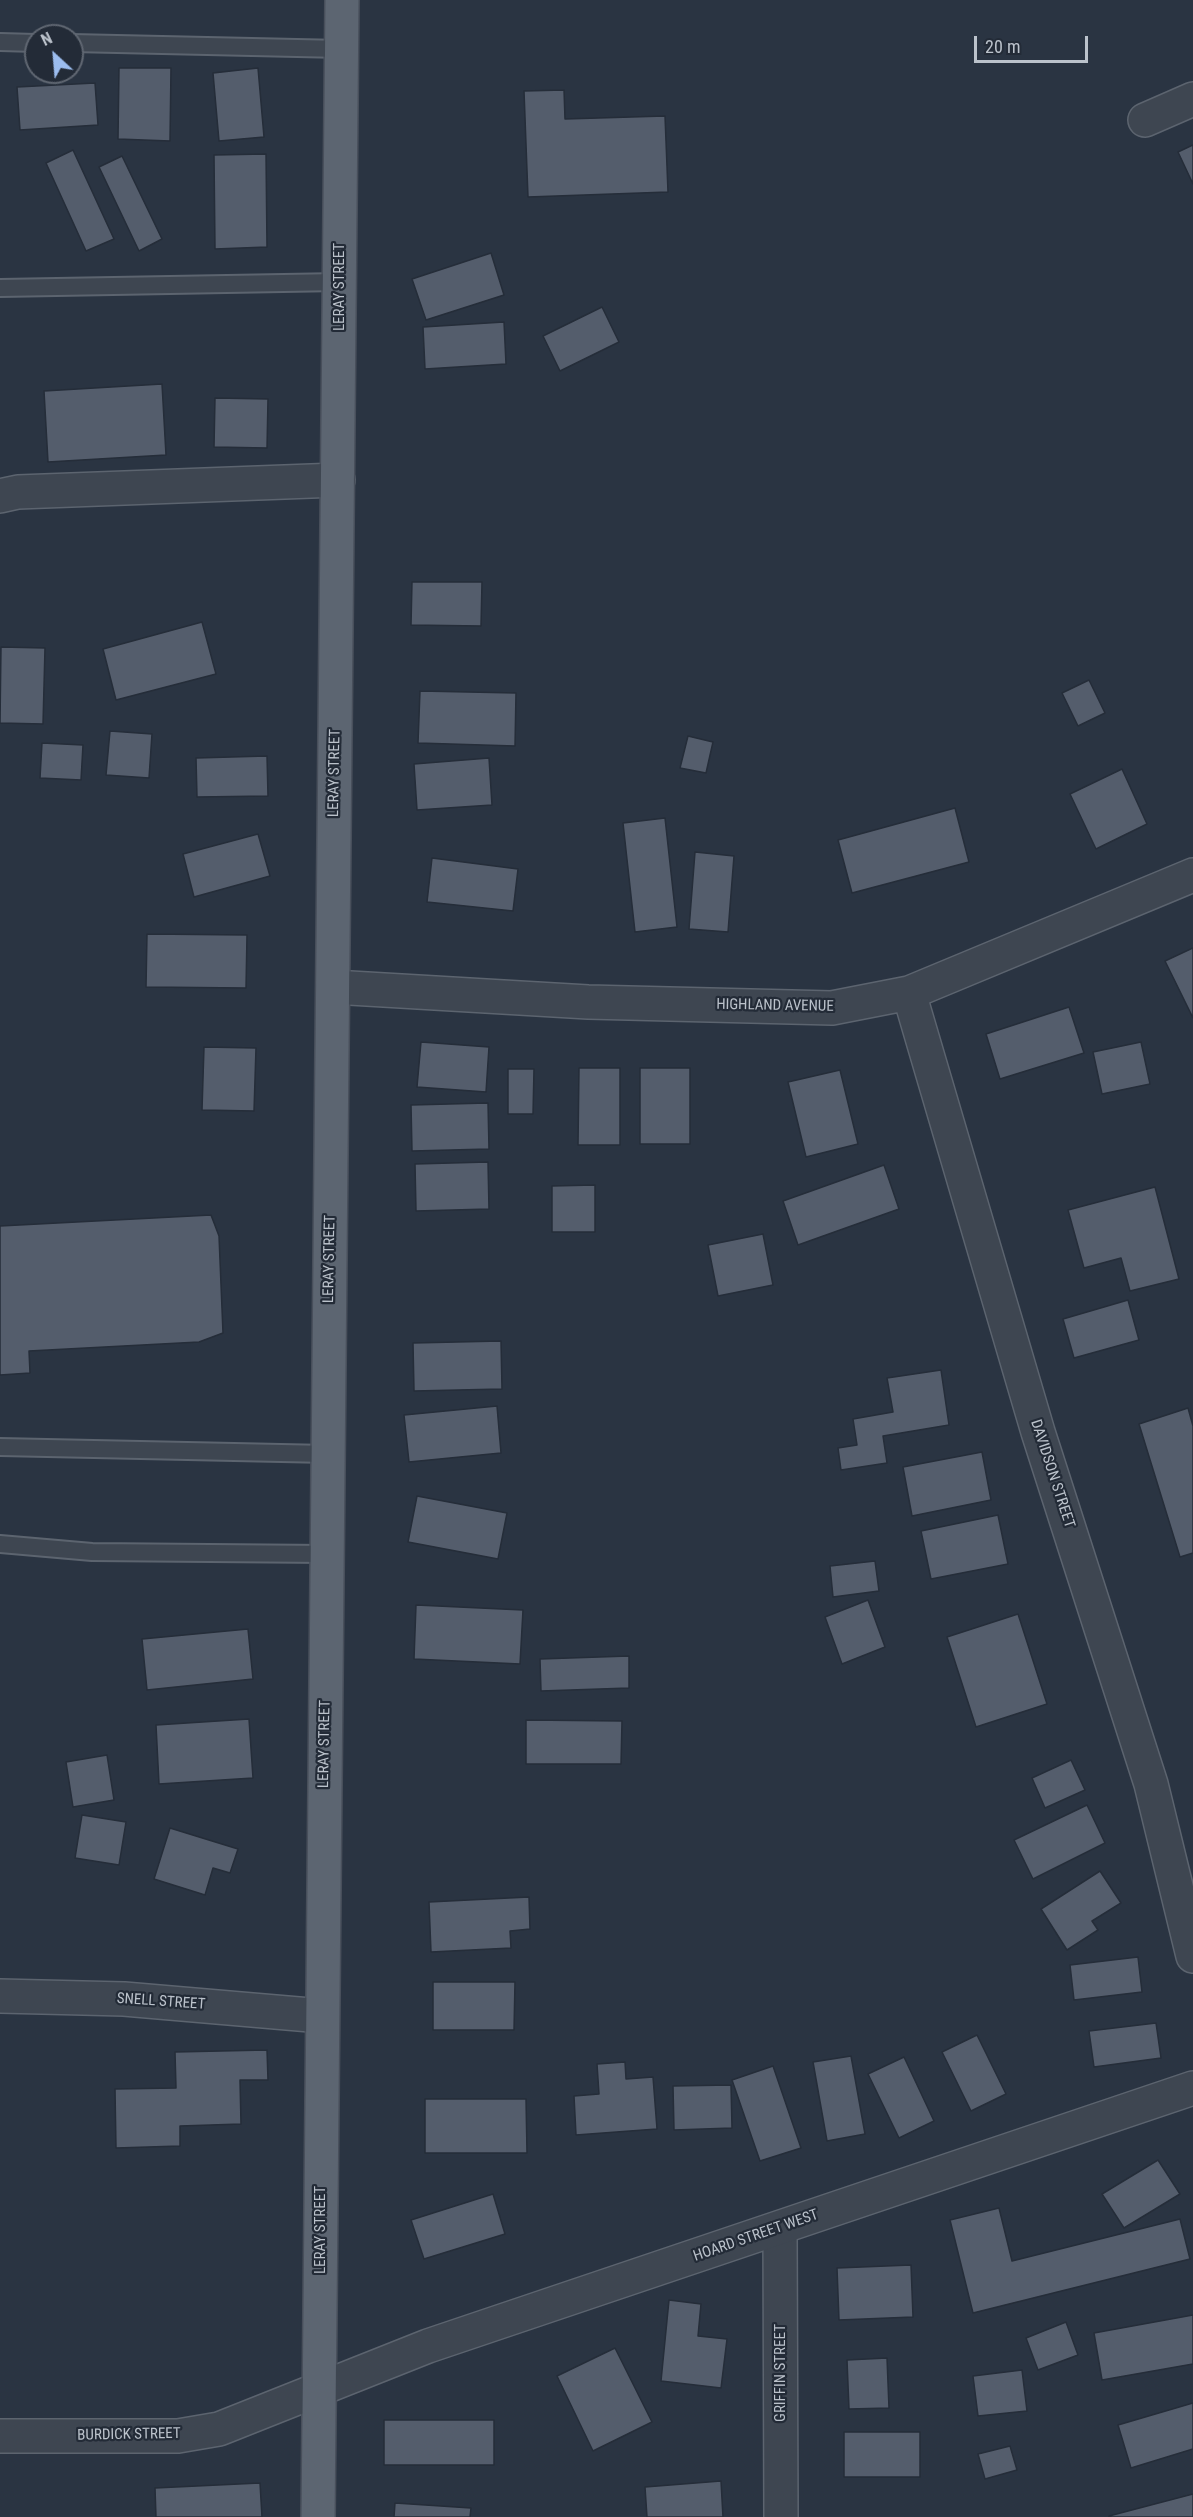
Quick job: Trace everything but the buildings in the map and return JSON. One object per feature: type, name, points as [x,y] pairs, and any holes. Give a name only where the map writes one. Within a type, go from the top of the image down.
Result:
[{"type":"main road","name":"LERAY STREET","points":[[318,2517],[342,0]]},
{"type":"street","points":[[1145,120],[1193,99]]},
{"type":"street","points":[[0,495],[18,492],[338,480]]},
{"type":"street","name":"HIGHLAND AVENUE","points":[[333,987],[588,1002],[832,1008],[909,993],[1193,875]]},
{"type":"street","name":"DAVIDSON STREET","points":[[909,993],[1038,1432],[1151,1784],[1193,1956]]},
{"type":"street","name":"SNELL STREET","points":[[0,1996],[124,1999],[322,2016]]},
{"type":"street","name":"HOARD STREET WEST","points":[[321,2387],[428,2346],[1193,2088]]},
{"type":"street","name":"GRIFFIN STREET","points":[[780,2228],[781,2517]]},
{"type":"street","name":"BURDICK STREET","points":[[0,2436],[178,2436],[219,2429],[321,2387]]},
{"type":"lane","points":[[0,42],[24,43]]},
{"type":"lane","points":[[84,43],[342,49]]},
{"type":"lane","points":[[0,288],[340,282]]},
{"type":"lane","points":[[0,1447],[328,1454]]},
{"type":"lane","points":[[0,1544],[92,1552],[327,1554]]}]
